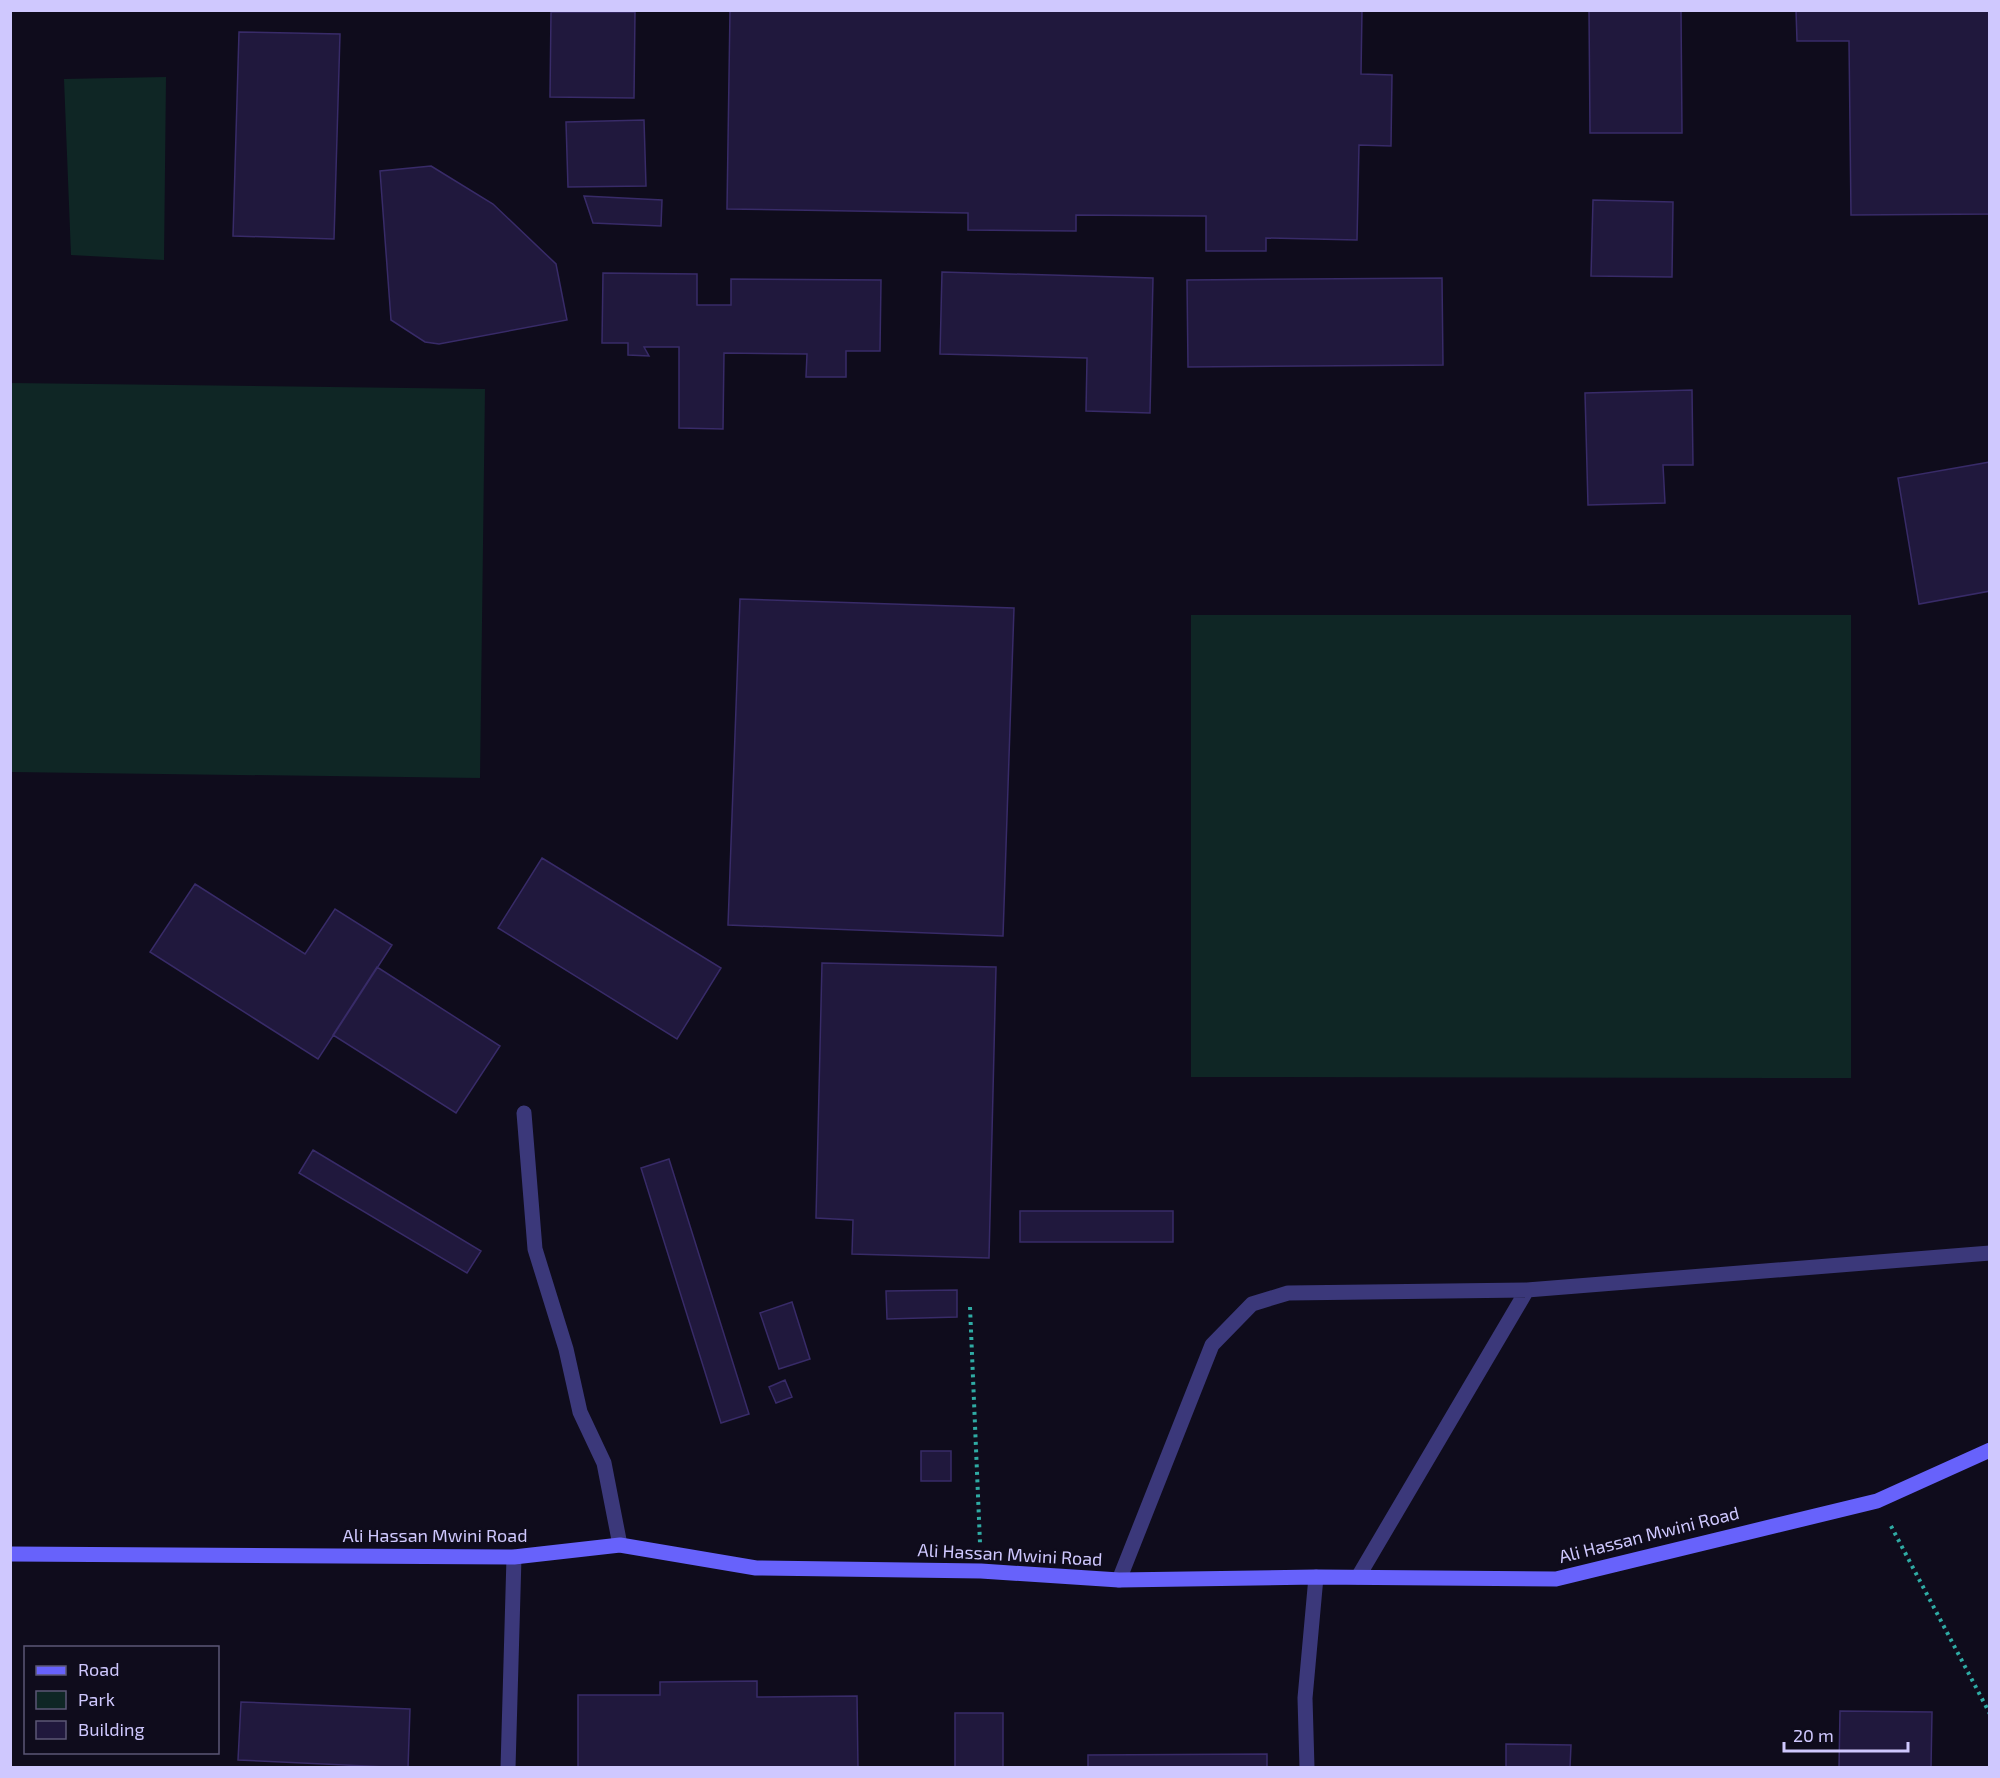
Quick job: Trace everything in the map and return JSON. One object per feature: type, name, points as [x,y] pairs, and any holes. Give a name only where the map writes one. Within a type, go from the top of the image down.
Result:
[{"type":"main road","name":"Ali Hassan Mwini Road","points":[[10,1554],[514,1557],[620,1545],[756,1568],[981,1571],[1119,1580],[1316,1577],[1557,1579],[1877,1501],[1989,1450]]},
{"type":"lane","points":[[524,1113],[535,1249],[566,1349],[580,1412],[604,1463],[620,1545]]},
{"type":"lane","points":[[1119,1580],[1212,1345],[1252,1304],[1288,1293],[1527,1290],[1989,1253]]},
{"type":"lane","points":[[1358,1577],[1527,1290]]},
{"type":"lane","points":[[508,1767],[514,1557]]},
{"type":"lane","points":[[1307,1767],[1305,1698],[1316,1577]]},
{"type":"path","points":[[970,1306],[981,1571]]},
{"type":"path","points":[[1877,1501],[1989,1714]]},
{"type":"green space","points":[[166,77],[164,260],[71,255],[64,79]]},
{"type":"green space","points":[[11,383],[485,389],[480,778],[11,772]]},
{"type":"green space","points":[[1191,615],[1851,615],[1851,1078],[1191,1077]]},
{"type":"building","points":[[730,10],[1362,10],[1361,74],[1392,75],[1391,146],[1359,145],[1357,240],[1266,238],[1266,251],[1206,251],[1206,216],[1076,215],[1076,231],[968,230],[968,213],[727,209]]},
{"type":"building","points":[[1589,10],[1681,10],[1682,133],[1590,133]]},
{"type":"building","points":[[1796,10],[1990,10],[1990,214],[1851,215],[1849,41],[1797,41]]},
{"type":"building","points":[[551,12],[635,12],[634,98],[550,97]]},
{"type":"building","points":[[239,32],[340,34],[334,239],[233,236]]},
{"type":"building","points":[[644,120],[646,186],[568,187],[566,122]]},
{"type":"building","points":[[431,166],[493,204],[556,264],[567,320],[439,344],[425,342],[391,320],[380,171]]},
{"type":"building","points":[[584,196],[662,200],[661,226],[593,223]]},
{"type":"building","points":[[1593,200],[1673,202],[1672,277],[1591,276]]},
{"type":"building","points":[[942,272],[1153,278],[1150,413],[1086,411],[1087,358],[940,354]]},
{"type":"building","points":[[603,273],[697,274],[697,305],[731,305],[731,279],[881,280],[880,351],[846,351],[846,377],[806,377],[807,354],[724,353],[723,429],[679,428],[679,347],[644,347],[649,356],[628,355],[628,343],[602,343]]},
{"type":"building","points":[[1442,278],[1443,365],[1188,367],[1187,280]]},
{"type":"building","points":[[1692,390],[1693,465],[1663,465],[1665,503],[1588,505],[1585,393]]},
{"type":"building","points":[[1990,462],[1990,591],[1919,604],[1898,478]]},
{"type":"building","points":[[740,599],[1014,608],[1003,936],[728,925]]},
{"type":"building","points":[[542,858],[721,968],[677,1039],[498,928]]},
{"type":"building","points":[[195,884],[305,954],[335,909],[392,945],[318,1059],[150,952]]},
{"type":"building","points":[[822,963],[996,967],[989,1258],[852,1254],[853,1220],[816,1218]]},
{"type":"building","points":[[377,967],[500,1046],[456,1113],[333,1035]]},
{"type":"building","points":[[313,1150],[481,1251],[467,1273],[299,1173]]},
{"type":"building","points":[[669,1159],[749,1414],[721,1423],[641,1168]]},
{"type":"building","points":[[1020,1211],[1173,1211],[1173,1242],[1020,1242]]},
{"type":"building","points":[[957,1290],[957,1317],[887,1319],[886,1291]]},
{"type":"building","points":[[792,1302],[810,1359],[779,1369],[760,1313]]},
{"type":"building","points":[[785,1380],[792,1397],[776,1403],[769,1387]]},
{"type":"building","points":[[921,1451],[951,1451],[951,1481],[921,1481]]},
{"type":"building","points":[[757,1681],[757,1697],[857,1696],[858,1768],[578,1768],[578,1695],[660,1695],[660,1682]]},
{"type":"building","points":[[241,1702],[410,1709],[408,1768],[238,1760]]},
{"type":"building","points":[[1840,1711],[1932,1712],[1931,1768],[1839,1768]]},
{"type":"building","points":[[955,1713],[1003,1713],[1003,1768],[955,1768]]},
{"type":"building","points":[[1506,1744],[1571,1745],[1570,1768],[1506,1768]]},
{"type":"building","points":[[1267,1754],[1267,1768],[1088,1768],[1088,1755]]}]
